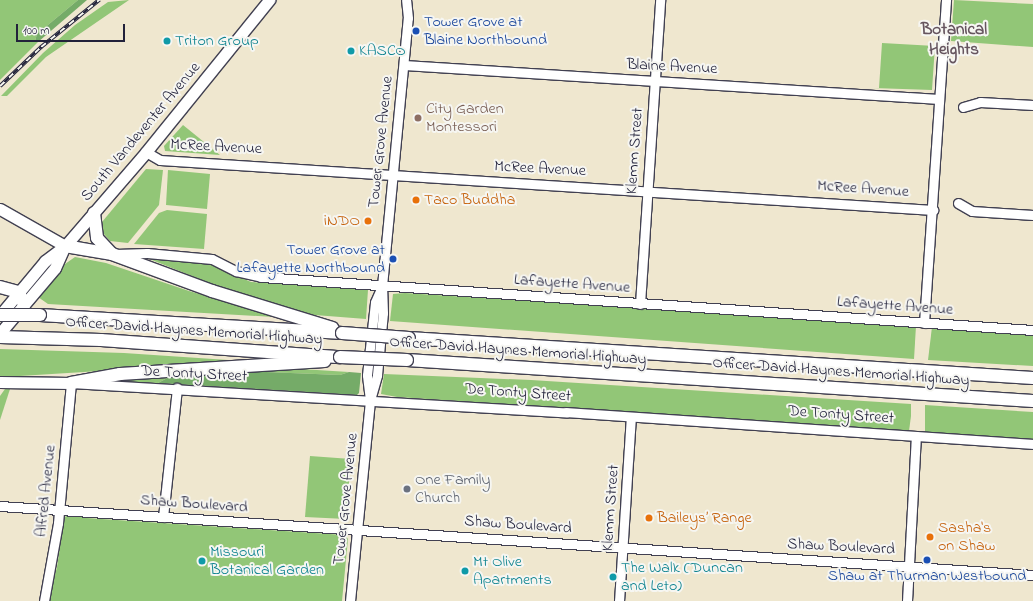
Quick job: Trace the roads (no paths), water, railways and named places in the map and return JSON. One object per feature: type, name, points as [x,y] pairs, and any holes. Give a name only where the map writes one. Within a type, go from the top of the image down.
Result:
[{"type":"highway","points":[[94,213],[97,238],[112,254]]},
{"type":"highway","points":[[65,246],[112,254],[212,291],[342,333]]},
{"type":"highway","points":[[0,287],[19,292],[24,305]]},
{"type":"highway","name":"Officer David Haynes Memorial Highway","points":[[0,315],[40,315],[342,333],[1033,378]]},
{"type":"highway","name":"Officer David Haynes Memorial Highway","points":[[0,337],[135,342],[1033,401]]},
{"type":"highway","points":[[71,383],[113,375],[308,363],[340,356]]},
{"type":"main road","name":"South Vandeventer Avenue","points":[[0,315],[45,261],[65,246],[94,213],[146,152],[269,0]]},
{"type":"main road","points":[[0,209],[65,246]]},
{"type":"main road","name":"South Vandeventer Avenue","points":[[0,333],[55,268],[65,246]]},
{"type":"main road","name":"De Tonty Street","points":[[0,382],[71,383]]},
{"type":"street","name":"Tower Grove Avenue","points":[[350,601],[370,400],[377,375],[384,304],[382,286],[408,18],[406,0]]},
{"type":"street","name":"Klemm Street","points":[[640,304],[660,0]]},
{"type":"street","points":[[924,322],[933,210],[946,0]]},
{"type":"street","name":"Blaine Avenue","points":[[404,66],[939,99]]},
{"type":"street","points":[[963,107],[980,102],[1033,106]]},
{"type":"street","name":"McRee Avenue","points":[[146,152],[160,160],[933,210]]},
{"type":"street","points":[[958,203],[972,211],[1033,215]]},
{"type":"street","name":"Lafayette Avenue","points":[[112,254],[147,253],[212,259],[236,271],[260,277],[1033,330]]},
{"type":"street","name":"De Tonty Street","points":[[71,383],[370,400],[1033,444]]},
{"type":"street","name":"Alfred Avenue","points":[[44,601],[60,510],[71,383]]},
{"type":"street","points":[[163,517],[177,388]]},
{"type":"street","name":"Klemm Street","points":[[620,601],[631,417]]},
{"type":"street","points":[[907,601],[916,436]]},
{"type":"street","name":"Shaw Boulevard","points":[[0,506],[357,529],[624,549],[1033,574]]},
{"type":"railway","points":[[0,86],[41,47],[99,0]]},
{"type":"place","name":"Tower Grove at Blaine Northbound","points":[[416,31]]},
{"type":"place","name":"Triton Group","points":[[167,41]]},
{"type":"place","name":"KASCO","points":[[351,51]]},
{"type":"place","name":"City Garden Montessori","points":[[418,118]]},
{"type":"place","name":"Taco Buddha","points":[[416,200]]},
{"type":"place","name":"iNDO","points":[[368,221]]},
{"type":"place","name":"Tower Grove at Lafayette Northbound","points":[[393,259]]},
{"type":"place","name":"One Family Church","points":[[407,489]]},
{"type":"place","name":"Baileys’ Range","points":[[649,518]]},
{"type":"place","name":"Sasha's on Shaw","points":[[930,537]]},
{"type":"place","name":"Shaw at Thurman Westbound","points":[[927,560]]},
{"type":"place","name":"Missouri Botanical Garden","points":[[202,561]]},
{"type":"place","name":"Mt Olive Apartments","points":[[465,571]]},
{"type":"place","name":"The Walk (Duncan and Leto)","points":[[613,577]]},
{"type":"district","name":"Botanical Heights","points":[[954,40]]}]
